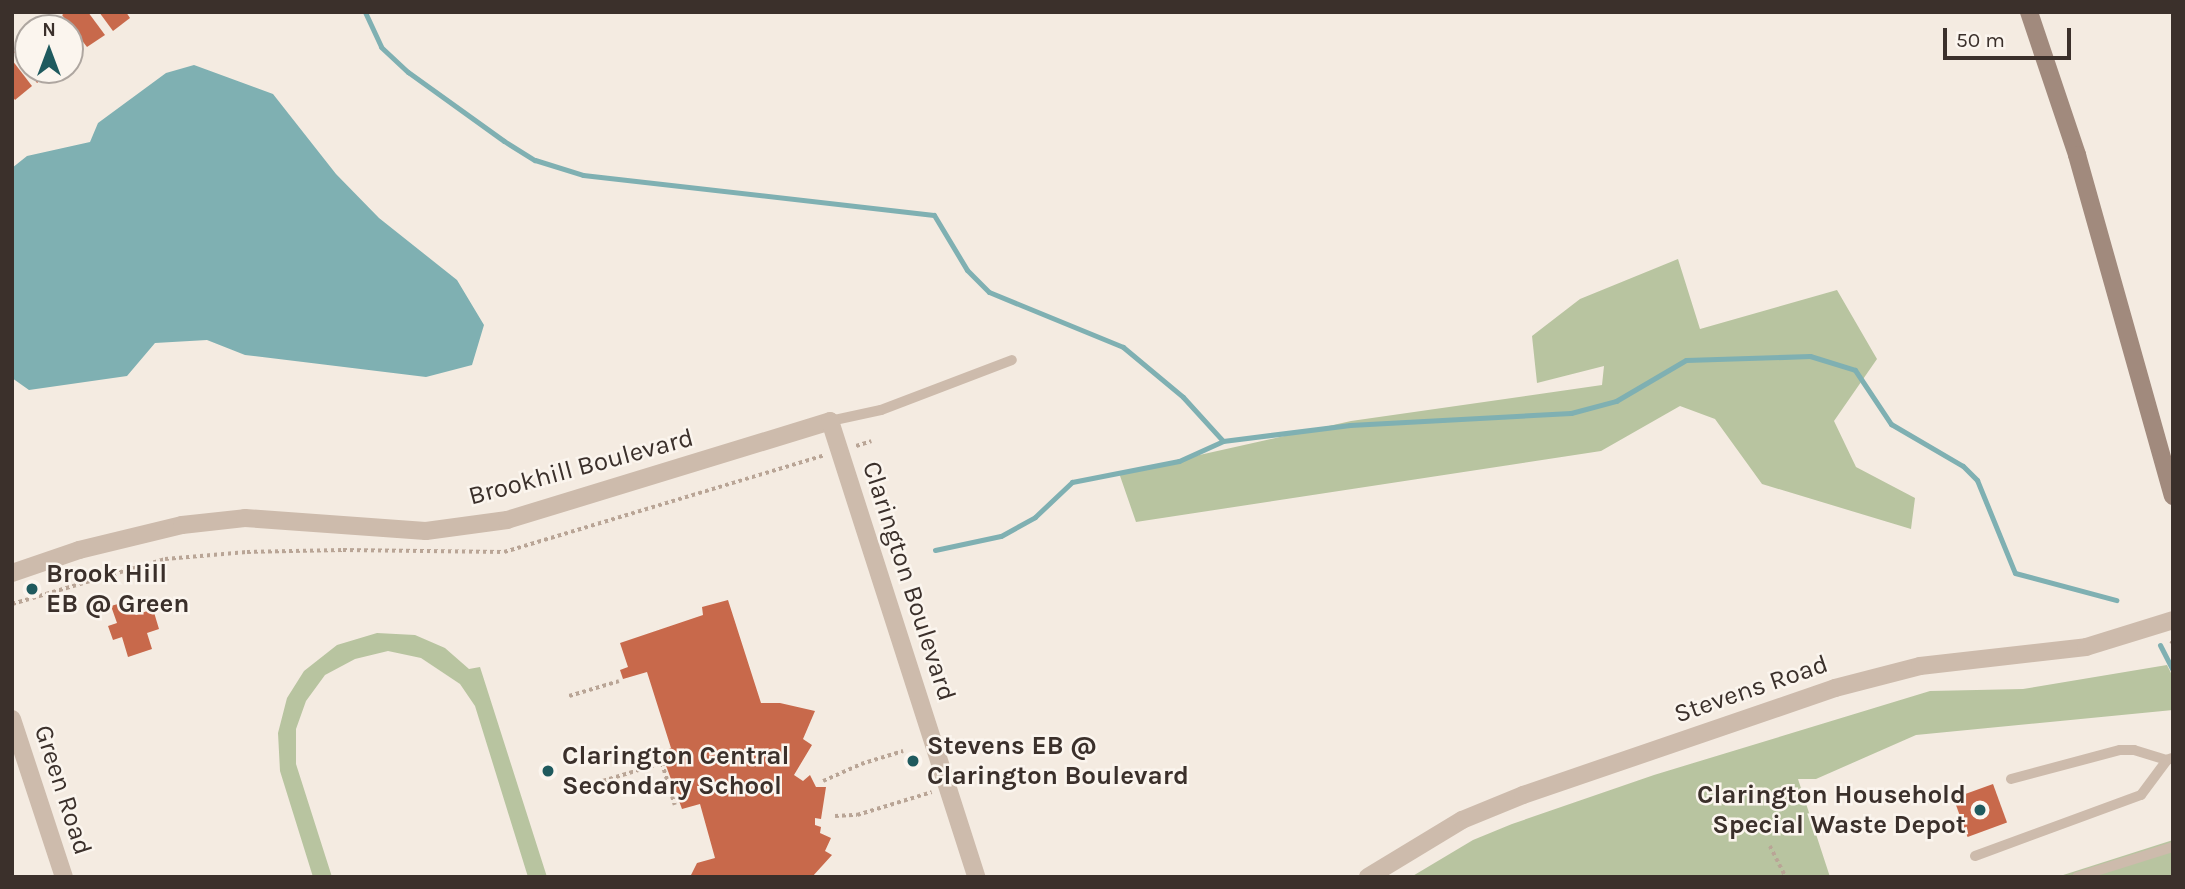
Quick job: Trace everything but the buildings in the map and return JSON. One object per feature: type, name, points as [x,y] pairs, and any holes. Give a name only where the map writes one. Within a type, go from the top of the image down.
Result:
[{"type":"main road","points":[[2029,12],[2077,155],[2173,496]]},
{"type":"street","name":"Brookhill Boulevard","points":[[12,573],[79,550],[182,525],[245,518],[426,531],[507,520],[830,421]]},
{"type":"street","name":"Clarington Boulevard","points":[[830,421],[976,877]]},
{"type":"street","name":"Stevens Road","points":[[1368,877],[1462,820],[1523,795],[1835,688],[1920,666],[2086,647],[2173,620]]},
{"type":"street","name":"Green Road","points":[[12,719],[64,877]]},
{"type":"lane","points":[[830,421],[881,410],[1012,360]]},
{"type":"lane","points":[[1975,856],[2141,794],[2170,759],[2134,750],[2120,750],[2011,779]]},
{"type":"lane","points":[[2077,877],[2173,848]]},
{"type":"path","points":[[569,696],[619,681]]},
{"type":"path","points":[[823,780],[903,751]]},
{"type":"path","points":[[596,783],[662,763],[675,805]]},
{"type":"path","points":[[835,816],[857,815],[948,787]]},
{"type":"path","points":[[1770,846],[1786,877]]},
{"type":"green space","points":[[1678,259],[1700,329],[1837,290],[1877,359],[1834,421],[1856,467],[1915,498],[1911,529],[1762,484],[1715,419],[1680,406],[1601,451],[1136,522],[1119,473],[1351,421],[1602,385],[1604,366],[1537,383],[1532,336],[1580,299]]},
{"type":"green space","points":[[377,633],[415,635],[445,648],[469,669],[480,667],[547,877],[528,877],[475,706],[460,684],[421,658],[388,651],[355,659],[325,675],[306,701],[296,729],[296,764],[332,877],[313,877],[280,771],[278,733],[287,698],[304,671],[337,645]]},
{"type":"green space","points":[[2167,665],[2173,677],[2173,710],[1916,735],[1816,779],[1798,779],[1830,877],[1411,877],[1473,840],[1512,824],[1654,775],[1930,691],[2023,689]]},
{"type":"green space","points":[[2173,840],[2173,877],[2057,877]]},
{"type":"water","points":[[194,65],[273,94],[336,174],[379,218],[457,280],[484,325],[472,365],[426,377],[245,355],[207,340],[155,343],[127,376],[29,390],[12,378],[12,168],[27,156],[90,142],[98,123],[166,73]]},
{"type":"waterway","points":[[365,12],[381,47],[408,72],[535,160],[583,175],[934,215],[967,270],[989,292],[1123,347],[1183,397],[1223,441]]},
{"type":"waterway","points":[[935,550],[1001,536],[1035,517],[1072,482],[1179,461],[1223,441],[1350,425],[1571,413],[1616,401],[1686,360],[1810,356],[1855,370],[1891,424],[1963,466],[1977,480],[2015,573],[2116,600]]},
{"type":"waterway","points":[[2160,645],[2173,670]]},
{"type":"place","name":"Brook Hill EB @ Green","points":[[32,589]]},
{"type":"place","name":"Stevens EB @ Clarington Boulevard","points":[[913,761]]},
{"type":"place","name":"Clarington Central Secondary School","points":[[548,771]]},
{"type":"place","name":"Clarington Household Special Waste Depot","points":[[1980,810]]}]
